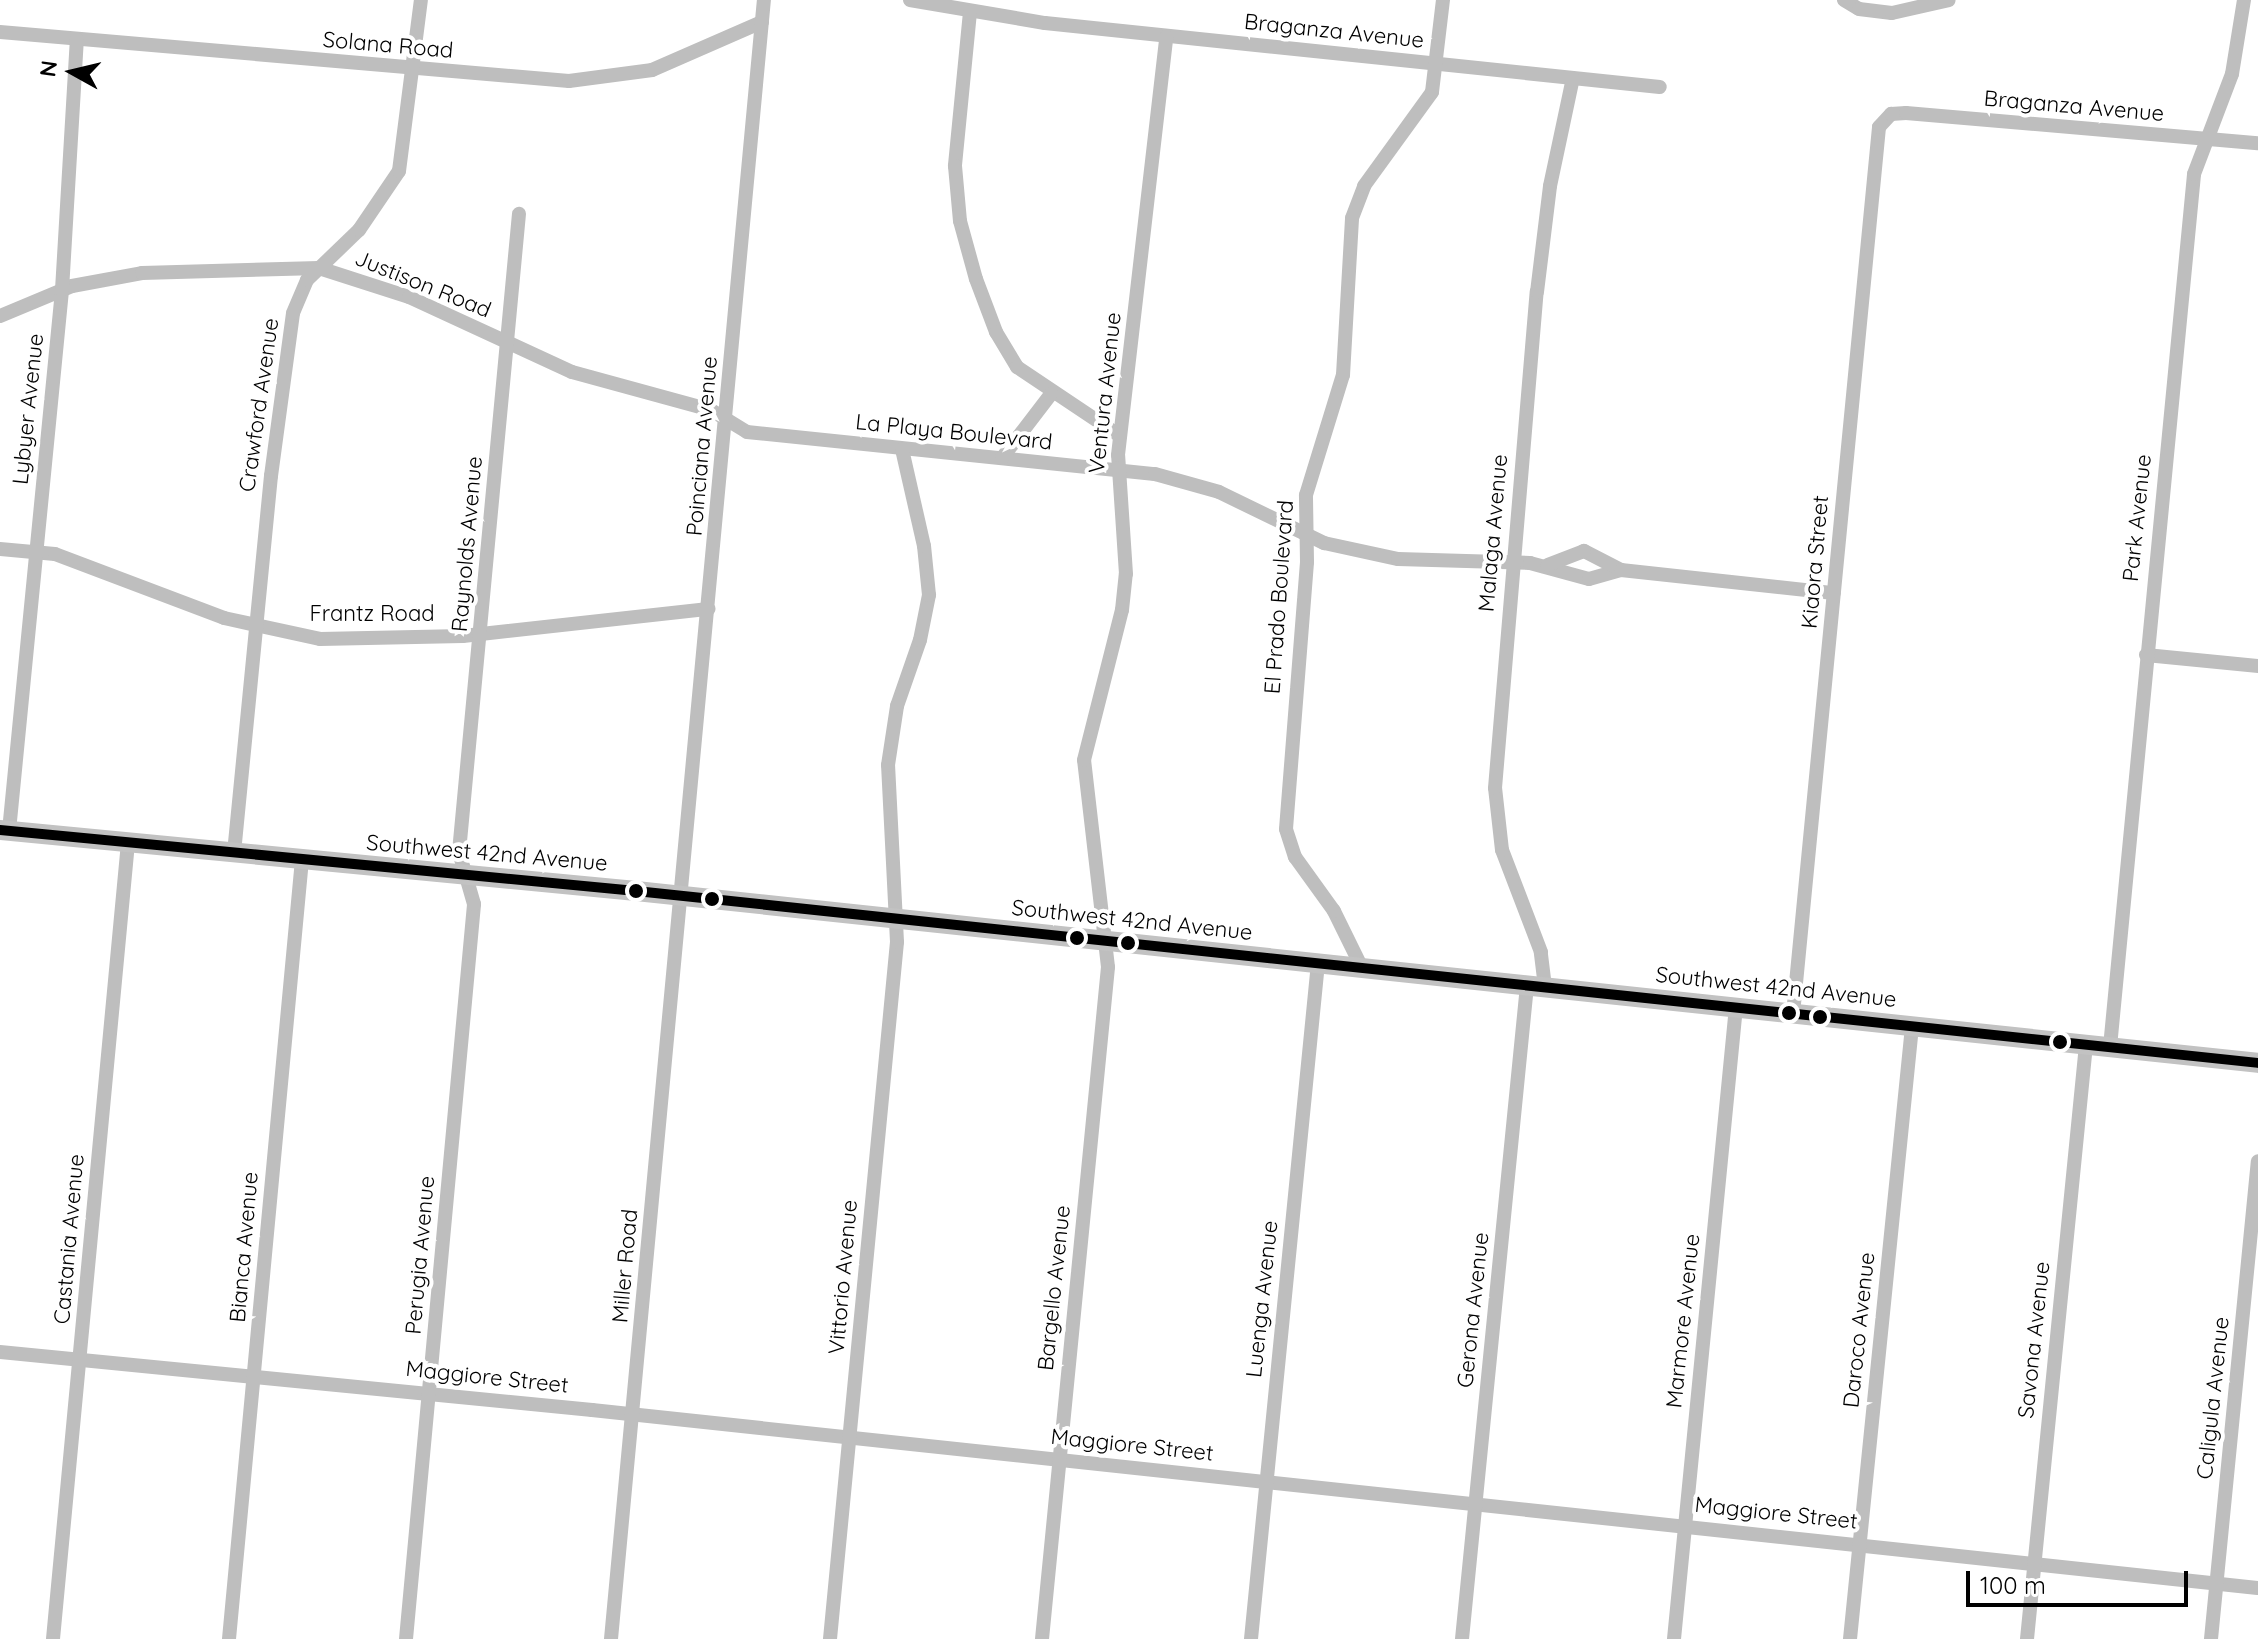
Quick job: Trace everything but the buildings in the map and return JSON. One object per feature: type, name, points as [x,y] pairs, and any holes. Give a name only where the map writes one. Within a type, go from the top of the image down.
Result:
[{"type":"main road","name":"Southwest 42nd Avenue","points":[[4,830],[1107,940],[2258,1063]]},
{"type":"street","name":"Crawford Avenue","points":[[234,853],[286,349],[302,288],[359,230],[395,178],[406,149],[421,0]]},
{"type":"street","name":"Poinciana Avenue","points":[[681,896],[764,0]]},
{"type":"street","name":"Braganza Avenue","points":[[910,0],[970,12],[1166,37],[1660,87]]},
{"type":"street","name":"El Prado Boulevard","points":[[1362,968],[1334,911],[1295,857],[1286,829],[1307,535],[1306,495],[1346,362],[1352,218],[1364,186],[1427,103],[1437,64],[1443,0]]},
{"type":"street","points":[[1844,0],[1859,9],[1892,13],[1949,0]]},
{"type":"street","name":"Park Avenue","points":[[2110,1047],[2194,174],[2232,74],[2244,0]]},
{"type":"street","points":[[970,12],[955,146],[960,221],[1002,346],[1017,367],[1051,394],[1120,436]]},
{"type":"street","name":"Solana Road","points":[[0,32],[536,80],[614,78],[664,66],[762,22]]},
{"type":"street","name":"Ventura Avenue","points":[[1107,940],[1084,770],[1090,725],[1122,610],[1126,574],[1117,470],[1166,37]]},
{"type":"street","name":"Lybyer Avenue","points":[[4,830],[37,550],[62,290],[77,39]]},
{"type":"street","name":"Malaga Avenue","points":[[1536,986],[1541,952],[1502,850],[1496,806],[1512,562],[1548,199],[1573,78]]},
{"type":"street","name":"Braganza Avenue","points":[[1886,116],[1906,113],[2258,143]]},
{"type":"street","name":"Kiaora Street","points":[[1793,1014],[1876,138],[1886,116]]},
{"type":"street","name":"Raynolds Avenue","points":[[468,876],[459,852],[482,635],[519,214]]},
{"type":"street","name":"Justison Road","points":[[0,316],[62,290],[174,269],[319,268],[409,297],[583,376],[700,407],[726,419]]},
{"type":"street","points":[[1002,458],[1051,394]]},
{"type":"street","name":"La Playa Boulevard","points":[[726,419],[759,434],[1117,470],[1198,485],[1307,535],[1398,559],[1548,565],[1589,579],[1621,570]]},
{"type":"street","name":"Vittorio Avenue","points":[[830,1639],[896,920],[888,765],[900,695],[920,640],[929,595],[924,546],[902,449]]},
{"type":"street","name":"Frantz Road","points":[[0,549],[37,550],[256,627],[355,641],[482,635],[709,609]]},
{"type":"street","name":"La Playa Boulevard","points":[[1548,565],[1584,551],[1621,570],[1834,593]]},
{"type":"street","points":[[2146,655],[2258,666]]},
{"type":"street","name":"Castania Avenue","points":[[53,1639],[128,843]]},
{"type":"street","name":"Bianca Avenue","points":[[229,1639],[302,860]]},
{"type":"street","name":"Perugia Avenue","points":[[406,1639],[474,904],[468,876]]},
{"type":"street","name":"Miller Road","points":[[611,1639],[681,896]]},
{"type":"street","name":"Bargello Avenue","points":[[1042,1639],[1107,940]]},
{"type":"street","name":"Luenga Avenue","points":[[1251,1639],[1318,963]]},
{"type":"street","name":"Gerona Avenue","points":[[1462,1639],[1536,986]]},
{"type":"street","name":"Marmore Avenue","points":[[1674,1639],[1736,1007]]},
{"type":"street","name":"Daroco Avenue","points":[[1850,1639],[1912,1026]]},
{"type":"street","name":"Savona Avenue","points":[[2027,1639],[2086,1045]]},
{"type":"street","name":"Caligula Avenue","points":[[2211,1639],[2258,1161]]},
{"type":"street","name":"Maggiore Street","points":[[0,1352],[633,1414],[2258,1588]]},
{"type":"transit line","points":[[0,830],[636,891],[2258,1063]]}]
